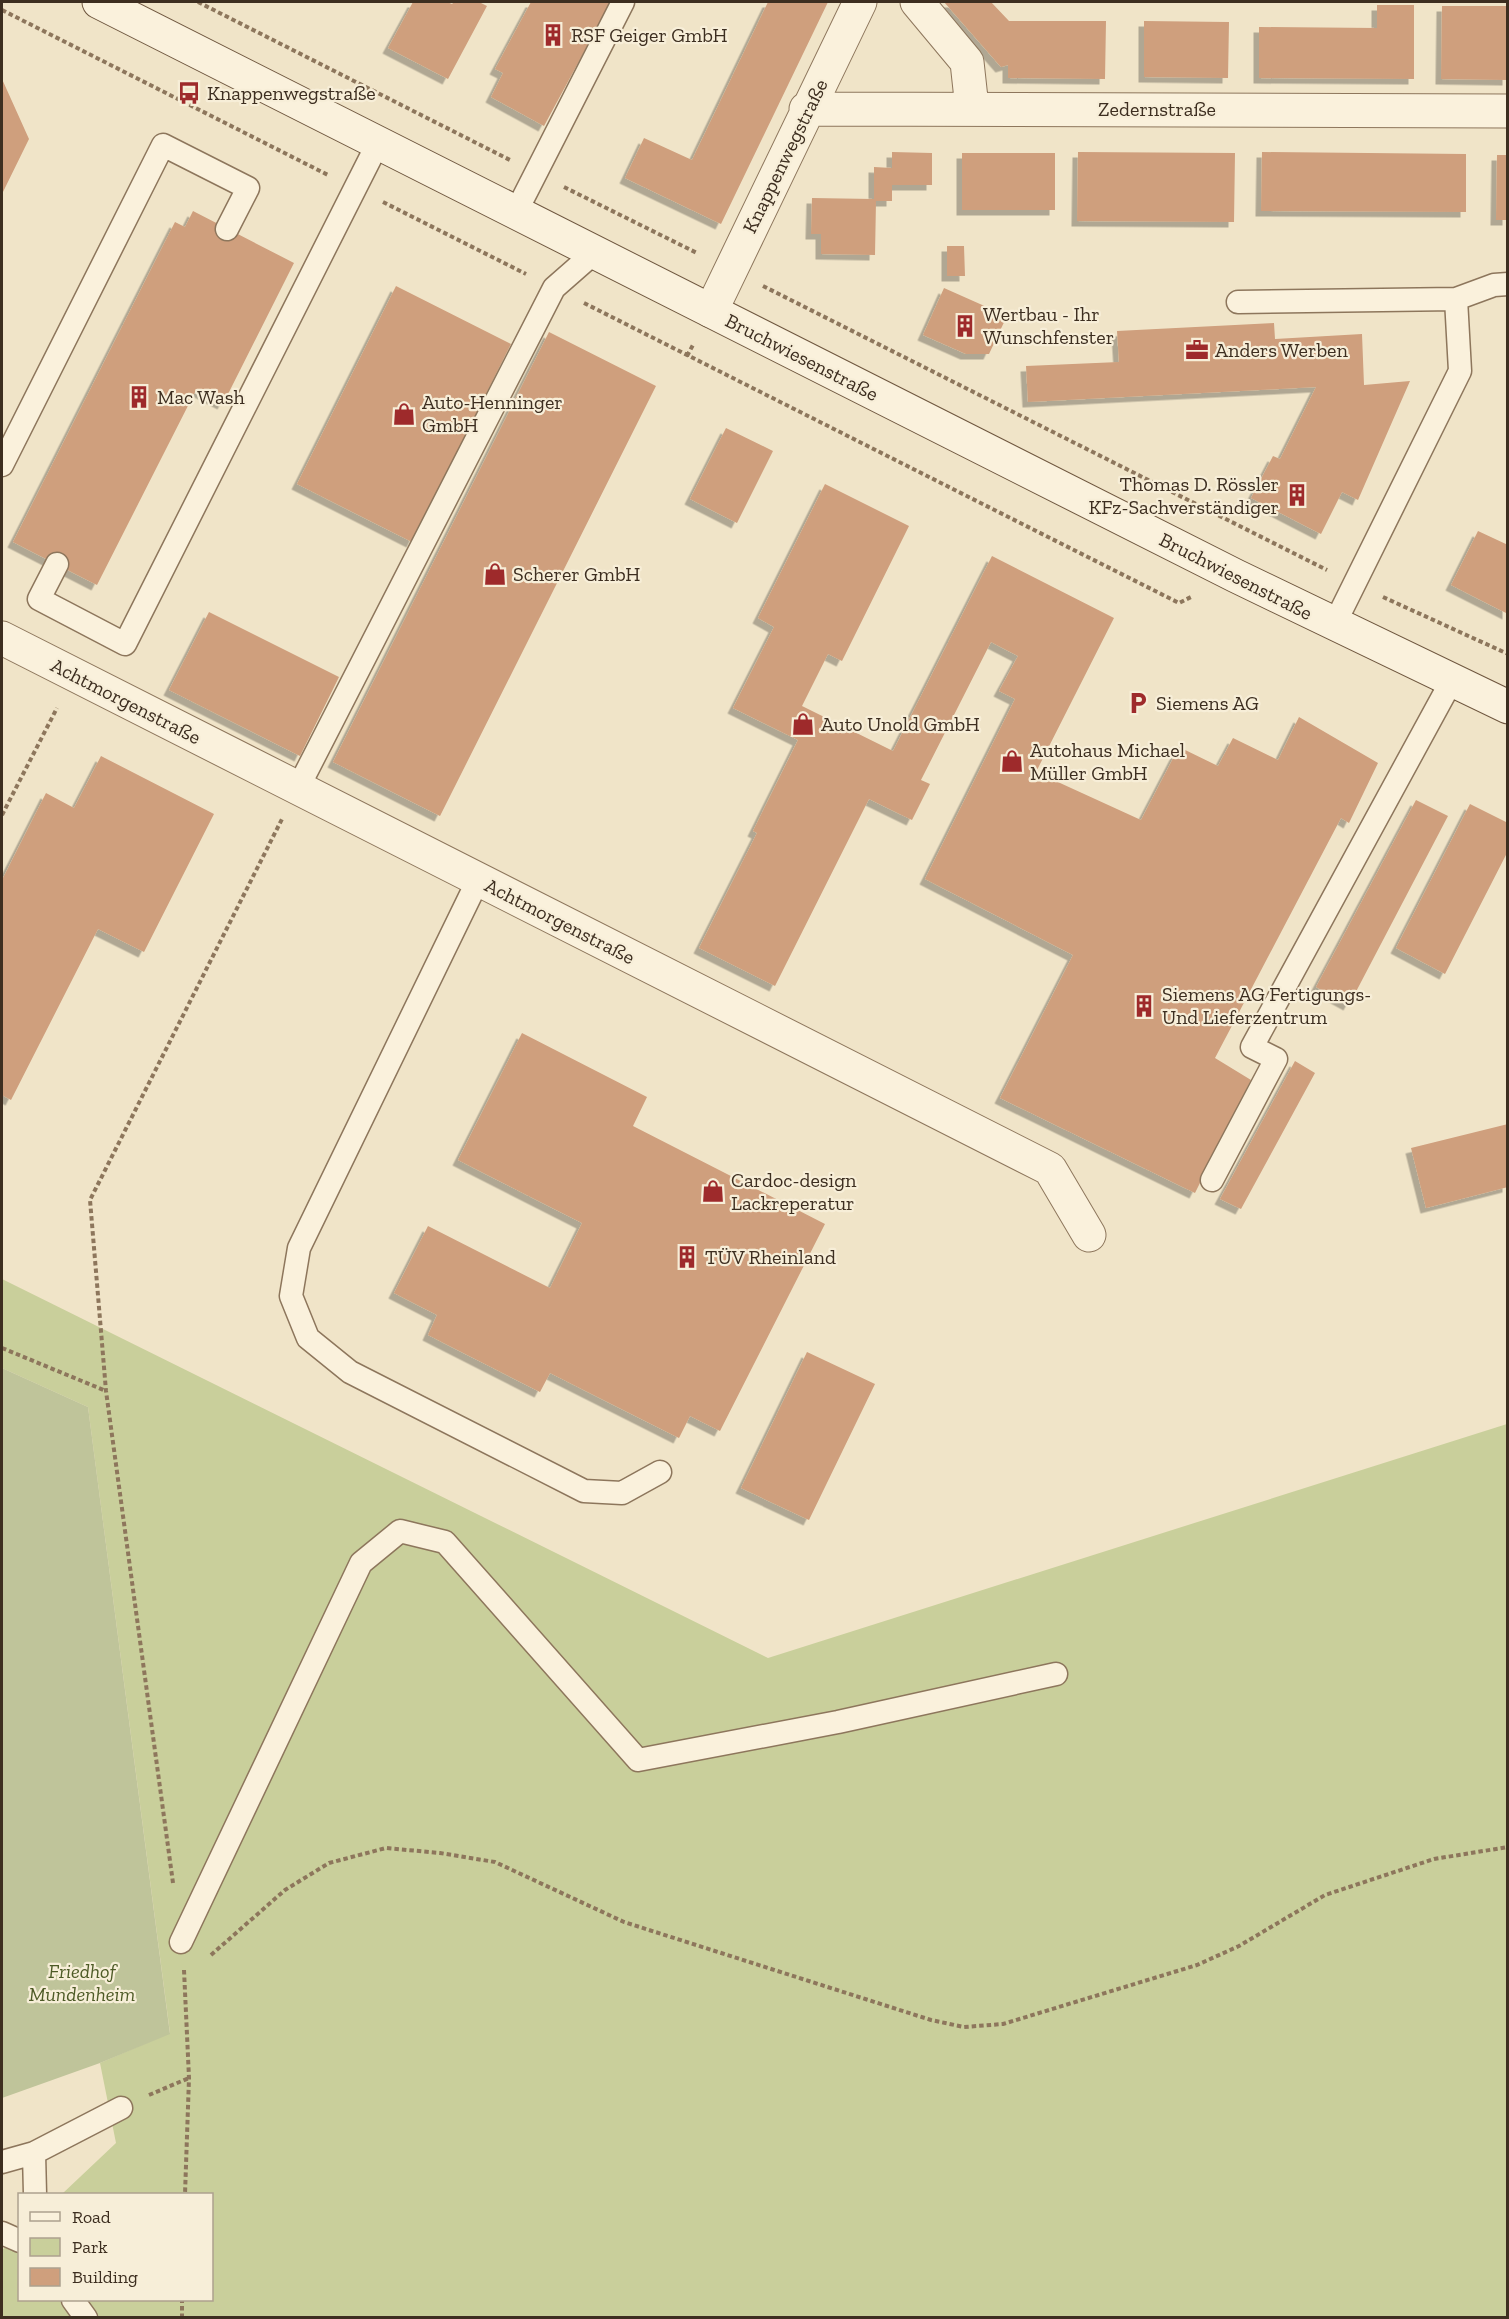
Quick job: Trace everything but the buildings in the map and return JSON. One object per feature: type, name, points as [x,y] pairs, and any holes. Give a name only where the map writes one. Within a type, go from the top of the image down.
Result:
[{"type":"street","name":"Bruchwiesenstraße","points":[[99,2],[1236,576],[1508,707]]},
{"type":"street","name":"Knappenwegstraße","points":[[711,311],[860,2]]},
{"type":"street","points":[[917,2],[967,62],[972,108]]},
{"type":"street","name":"Zedernstraße","points":[[806,110],[972,108],[1508,111]]},
{"type":"street","name":"Achtmorgenstraße","points":[[2,638],[1050,1169],[1089,1235]]},
{"type":"lane","points":[[516,212],[623,2]]},
{"type":"lane","points":[[57,564],[39,599],[125,644],[378,143]]},
{"type":"lane","points":[[2,465],[163,145],[248,188],[227,229]]},
{"type":"lane","points":[[298,788],[554,288],[595,252]]},
{"type":"lane","points":[[1238,302],[1456,298],[1494,285],[1508,284]]},
{"type":"lane","points":[[1334,625],[1460,370],[1456,298]]},
{"type":"lane","points":[[1212,1180],[1276,1059],[1252,1047],[1452,680]]},
{"type":"lane","points":[[478,879],[299,1248],[291,1296],[308,1338],[350,1372],[584,1491],[622,1493],[660,1472]]},
{"type":"lane","points":[[181,1942],[361,1563],[400,1531],[445,1542],[638,1760],[838,1722],[1056,1674]]},
{"type":"lane","points":[[2,2162],[34,2153],[121,2108]]},
{"type":"lane","points":[[34,2153],[35,2193]]},
{"type":"lane","points":[[2,2233],[18,2240]]},
{"type":"lane","points":[[74,2301],[86,2318]]},
{"type":"path","points":[[198,2],[1354,584],[1508,654]]},
{"type":"path","points":[[2,10],[1179,603],[1236,576]]},
{"type":"path","points":[[2,815],[74,675]]},
{"type":"path","points":[[173,1884],[106,1391],[90,1200],[298,788]]},
{"type":"path","points":[[2,1348],[106,1391]]},
{"type":"path","points":[[209,1957],[285,1890],[329,1863],[386,1848],[440,1853],[495,1862],[624,1922],[931,2020],[964,2026],[1003,2024],[1197,1965],[1239,1946],[1325,1895],[1434,1860],[1508,1847]]},
{"type":"path","points":[[181,1942],[189,2078],[185,2193]]},
{"type":"path","points":[[184,1975],[193,1969]]},
{"type":"path","points":[[121,2108],[189,2078]]},
{"type":"path","points":[[182,2301],[182,2318]]},
{"type":"green space","points":[[2,1279],[768,1658],[1507,1424],[1507,2317],[2,2317],[2,2250],[18,2236],[18,2301],[213,2301],[213,2193],[63,2193],[116,2143],[100,2063],[170,2033],[88,1407],[2,1368]]},
{"type":"green space","name":"Friedhof Mundenheim","points":[[2,1368],[88,1407],[170,2034],[100,2063],[2,2098]]},
{"type":"place","name":"RSF Geiger GmbH","points":[[553,35]]},
{"type":"place","name":"Knappenwegstraße","points":[[189,93]]},
{"type":"place","name":"Wertbau - Ihr Wunschfenster","points":[[965,326]]},
{"type":"place","name":"Anders Werben","points":[[1197,350]]},
{"type":"place","name":"Mac Wash","points":[[139,397]]},
{"type":"place","name":"Auto-Henninger GmbH","points":[[404,414]]},
{"type":"place","name":"Thomas D. Rössler KFz-Sachverständiger","points":[[1297,495]]},
{"type":"place","name":"Scherer GmbH","points":[[495,574]]},
{"type":"place","name":"Siemens AG","points":[[1138,703]]},
{"type":"place","name":"Auto Unold GmbH","points":[[803,724]]},
{"type":"place","name":"Autohaus Michael Müller GmbH","points":[[1012,761]]},
{"type":"place","name":"Siemens AG Fertigungs- Und Lieferzentrum","points":[[1144,1006]]},
{"type":"place","name":"Cardoc-design Lackreperatur","points":[[713,1191]]},
{"type":"place","name":"TÜV Rheinland","points":[[687,1257]]}]
